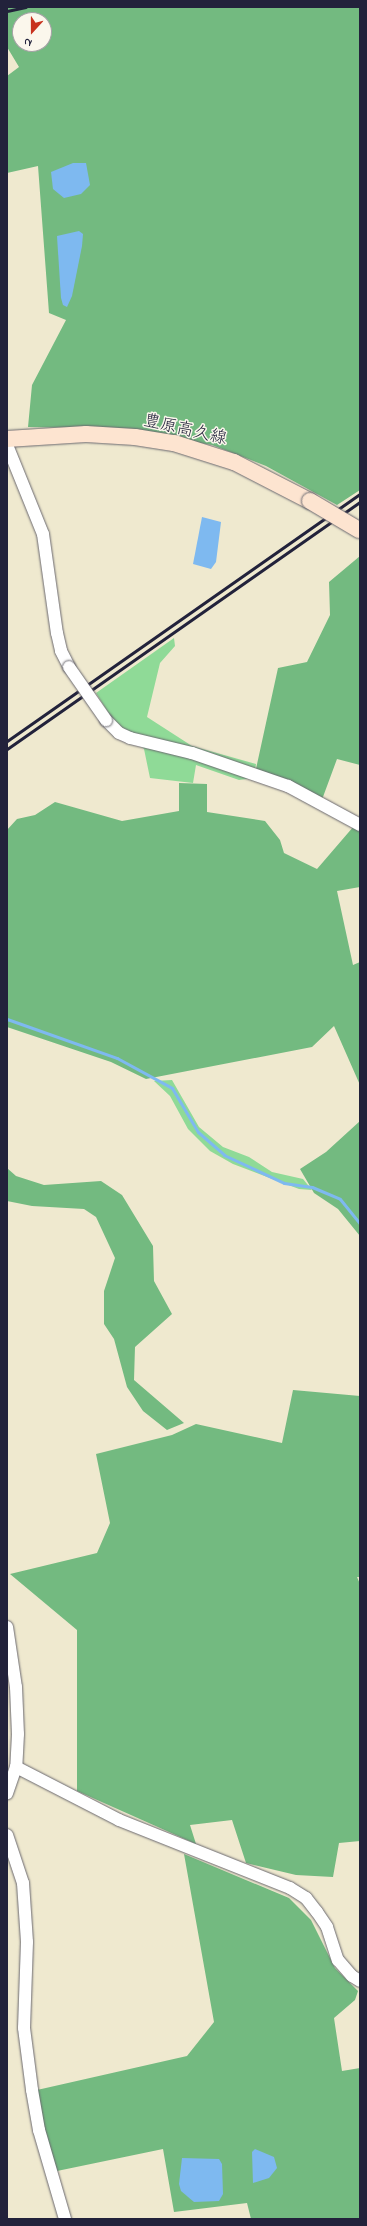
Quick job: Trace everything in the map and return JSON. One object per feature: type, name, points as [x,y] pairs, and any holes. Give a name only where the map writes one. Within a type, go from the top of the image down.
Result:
[{"type":"main road","name":"豊原高久線","points":[[7,439],[86,434],[135,437],[174,443],[234,462],[310,500],[359,531]]},
{"type":"street","points":[[7,445],[42,534],[57,634],[61,651],[69,667],[106,720],[119,733],[130,738],[192,753],[288,786],[360,825]]},
{"type":"street","points":[[7,1627],[16,1687],[16,1767],[7,1793]]},
{"type":"street","points":[[16,1767],[119,1820],[290,1888],[306,1898],[318,1912],[327,1927],[338,1960],[352,1976],[360,1981]]},
{"type":"street","points":[[7,1835],[23,1883],[27,1942],[24,2028],[32,2090],[39,2130],[65,2219]]},
{"type":"green space","points":[[7,7],[360,7],[360,490],[337,505],[266,466],[212,445],[150,435],[78,428],[28,427],[32,385],[66,320],[49,313],[38,166],[7,173],[7,76],[19,67],[7,47]]},
{"type":"green space","points":[[360,556],[360,765],[337,759],[320,805],[254,778],[278,668],[307,662],[330,615],[329,582]]},
{"type":"green space","points":[[174,638],[175,646],[160,663],[147,717],[192,746],[256,764],[254,778],[239,780],[196,765],[193,783],[150,778],[144,749],[111,717],[96,693]]},
{"type":"green space","points":[[179,783],[207,784],[207,812],[265,821],[280,840],[284,853],[317,869],[360,819],[360,887],[337,891],[353,965],[360,962],[360,1085],[334,1026],[312,1047],[146,1079],[111,1062],[7,1027],[7,830],[17,819],[35,815],[55,802],[122,821],[179,811]]},
{"type":"green space","points":[[172,1080],[199,1127],[223,1147],[249,1157],[272,1172],[303,1179],[312,1190],[299,1189],[233,1164],[210,1151],[188,1129],[170,1096],[154,1081]]},
{"type":"green space","points":[[360,1121],[360,1236],[338,1209],[314,1193],[300,1169],[326,1152]]},
{"type":"green space","points":[[7,1168],[16,1176],[44,1185],[101,1181],[122,1195],[153,1246],[154,1281],[172,1314],[135,1347],[134,1380],[184,1423],[167,1430],[143,1411],[127,1387],[114,1339],[104,1324],[104,1291],[115,1258],[96,1217],[84,1209],[32,1206],[7,1201]]},
{"type":"green space","points":[[293,1390],[360,1396],[360,1577],[357,1577],[360,1584],[360,1841],[339,1843],[333,1877],[296,1875],[246,1863],[232,1820],[190,1825],[196,1844],[77,1791],[77,1630],[10,1574],[97,1553],[110,1523],[96,1454],[172,1435],[196,1424],[282,1443]]},
{"type":"green space","points":[[184,1854],[289,1898],[311,1920],[335,1968],[358,1991],[355,2000],[334,2018],[342,2071],[360,2068],[360,2219],[251,2219],[247,2203],[174,2212],[163,2149],[57,2171],[43,2131],[37,2090],[187,2056],[214,2022]]},
{"type":"water","points":[[73,163],[86,163],[90,185],[81,194],[64,198],[53,189],[51,172]]},
{"type":"water","points":[[79,231],[83,234],[82,246],[72,296],[67,307],[63,305],[61,298],[57,236]]},
{"type":"water","points":[[202,517],[221,522],[216,562],[211,569],[193,564]]},
{"type":"water","points":[[255,2149],[274,2157],[277,2168],[269,2178],[253,2183],[252,2152]]},
{"type":"water","points":[[182,2158],[219,2159],[222,2164],[223,2194],[219,2201],[194,2202],[181,2191],[179,2184]]},
{"type":"waterway","points":[[7,1019],[117,1058],[172,1088],[198,1132],[224,1155],[284,1183],[312,1187],[340,1199],[360,1224]]},
{"type":"railway","points":[[7,11],[26,7]]},
{"type":"railway","points":[[7,741],[360,494]]},
{"type":"railway","points":[[7,749],[360,502]]}]
